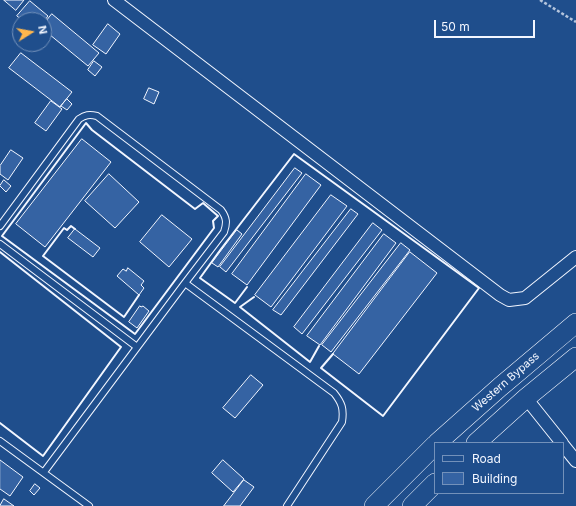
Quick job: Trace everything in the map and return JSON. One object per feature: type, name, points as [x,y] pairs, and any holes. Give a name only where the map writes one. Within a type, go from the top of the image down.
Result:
[{"type":"main road","name":"Western Bypass","points":[[439,442],[500,386],[576,323]]},
{"type":"main road","points":[[477,442],[526,398],[576,357]]},
{"type":"main road","points":[[374,506],[434,446]]},
{"type":"main road","points":[[419,504],[434,484]]},
{"type":"street","points":[[114,0],[500,295],[510,300],[525,298],[576,257]]},
{"type":"street","points":[[526,398],[560,442]]},
{"type":"street","points":[[564,446],[576,461]]},
{"type":"lane","points":[[0,226],[79,119],[84,115],[97,116],[221,210],[226,217],[227,225],[224,232],[44,472]]},
{"type":"lane","points":[[0,244],[137,346]]},
{"type":"lane","points":[[185,283],[334,393],[341,402],[343,412],[342,422],[287,506]]},
{"type":"lane","points":[[0,441],[89,506]]},
{"type":"path","points":[[540,0],[576,22]]},
{"type":"building","points":[[4,0],[24,0],[16,10]]},
{"type":"building","points":[[30,1],[43,12],[20,12]]},
{"type":"building","points":[[52,14],[99,53],[88,66],[52,37]]},
{"type":"building","points":[[108,24],[120,34],[106,54],[93,45]]},
{"type":"building","points":[[21,53],[72,92],[60,107],[9,68]]},
{"type":"building","points":[[94,61],[102,67],[95,76],[88,70]]},
{"type":"building","points":[[149,88],[159,92],[154,104],[144,99]]},
{"type":"building","points":[[67,99],[72,104],[67,110],[61,106]]},
{"type":"building","points":[[51,101],[62,109],[46,131],[35,123]]},
{"type":"building","points":[[82,139],[111,162],[45,247],[16,224]]},
{"type":"building","points":[[11,150],[23,158],[8,180],[0,174],[0,166]]},
{"type":"building","points":[[295,168],[302,173],[226,272],[220,267]]},
{"type":"building","points":[[109,174],[139,202],[115,228],[85,201]]},
{"type":"building","points":[[306,174],[321,185],[247,285],[232,274]]},
{"type":"building","points":[[4,180],[11,186],[6,192],[0,186]]},
{"type":"building","points":[[331,195],[347,206],[271,307],[255,295]]},
{"type":"building","points":[[351,209],[358,214],[281,315],[273,310]]},
{"type":"building","points":[[162,215],[192,239],[169,267],[140,242]]},
{"type":"building","points":[[373,223],[382,230],[302,334],[294,327]]},
{"type":"building","points":[[75,229],[100,248],[93,257],[68,238]]},
{"type":"building","points":[[237,230],[242,234],[218,267],[212,263]]},
{"type":"building","points":[[384,234],[396,243],[320,345],[307,336]]},
{"type":"building","points":[[401,243],[410,250],[331,352],[322,345]]},
{"type":"building","points":[[410,252],[437,273],[359,374],[333,354]]},
{"type":"building","points":[[128,268],[144,281],[141,285],[144,288],[139,295],[117,276],[123,269],[126,271]]},
{"type":"building","points":[[140,306],[143,306],[149,311],[137,328],[129,322]]},
{"type":"building","points":[[251,375],[263,385],[235,418],[223,408]]},
{"type":"building","points":[[0,460],[23,477],[10,496],[0,489]]},
{"type":"building","points":[[223,460],[244,479],[233,492],[212,473]]},
{"type":"building","points":[[244,480],[254,487],[240,506],[224,506]]},
{"type":"building","points":[[35,484],[40,488],[34,495],[30,491]]},
{"type":"building","points":[[4,499],[14,506],[0,506]]},
{"type":"wall","points":[[86,123],[92,130],[195,209],[203,203],[218,216],[213,221],[214,228],[135,334],[2,236],[86,123]]},
{"type":"wall","points":[[247,287],[235,303],[200,278],[294,154],[479,288],[383,416],[321,368],[333,354]]},
{"type":"wall","points":[[75,229],[71,226],[67,230],[64,228],[43,256],[124,317],[139,295]]},
{"type":"wall","points":[[0,252],[121,347],[43,456],[0,423]]},
{"type":"wall","points":[[254,297],[240,307],[310,362],[319,346]]}]
